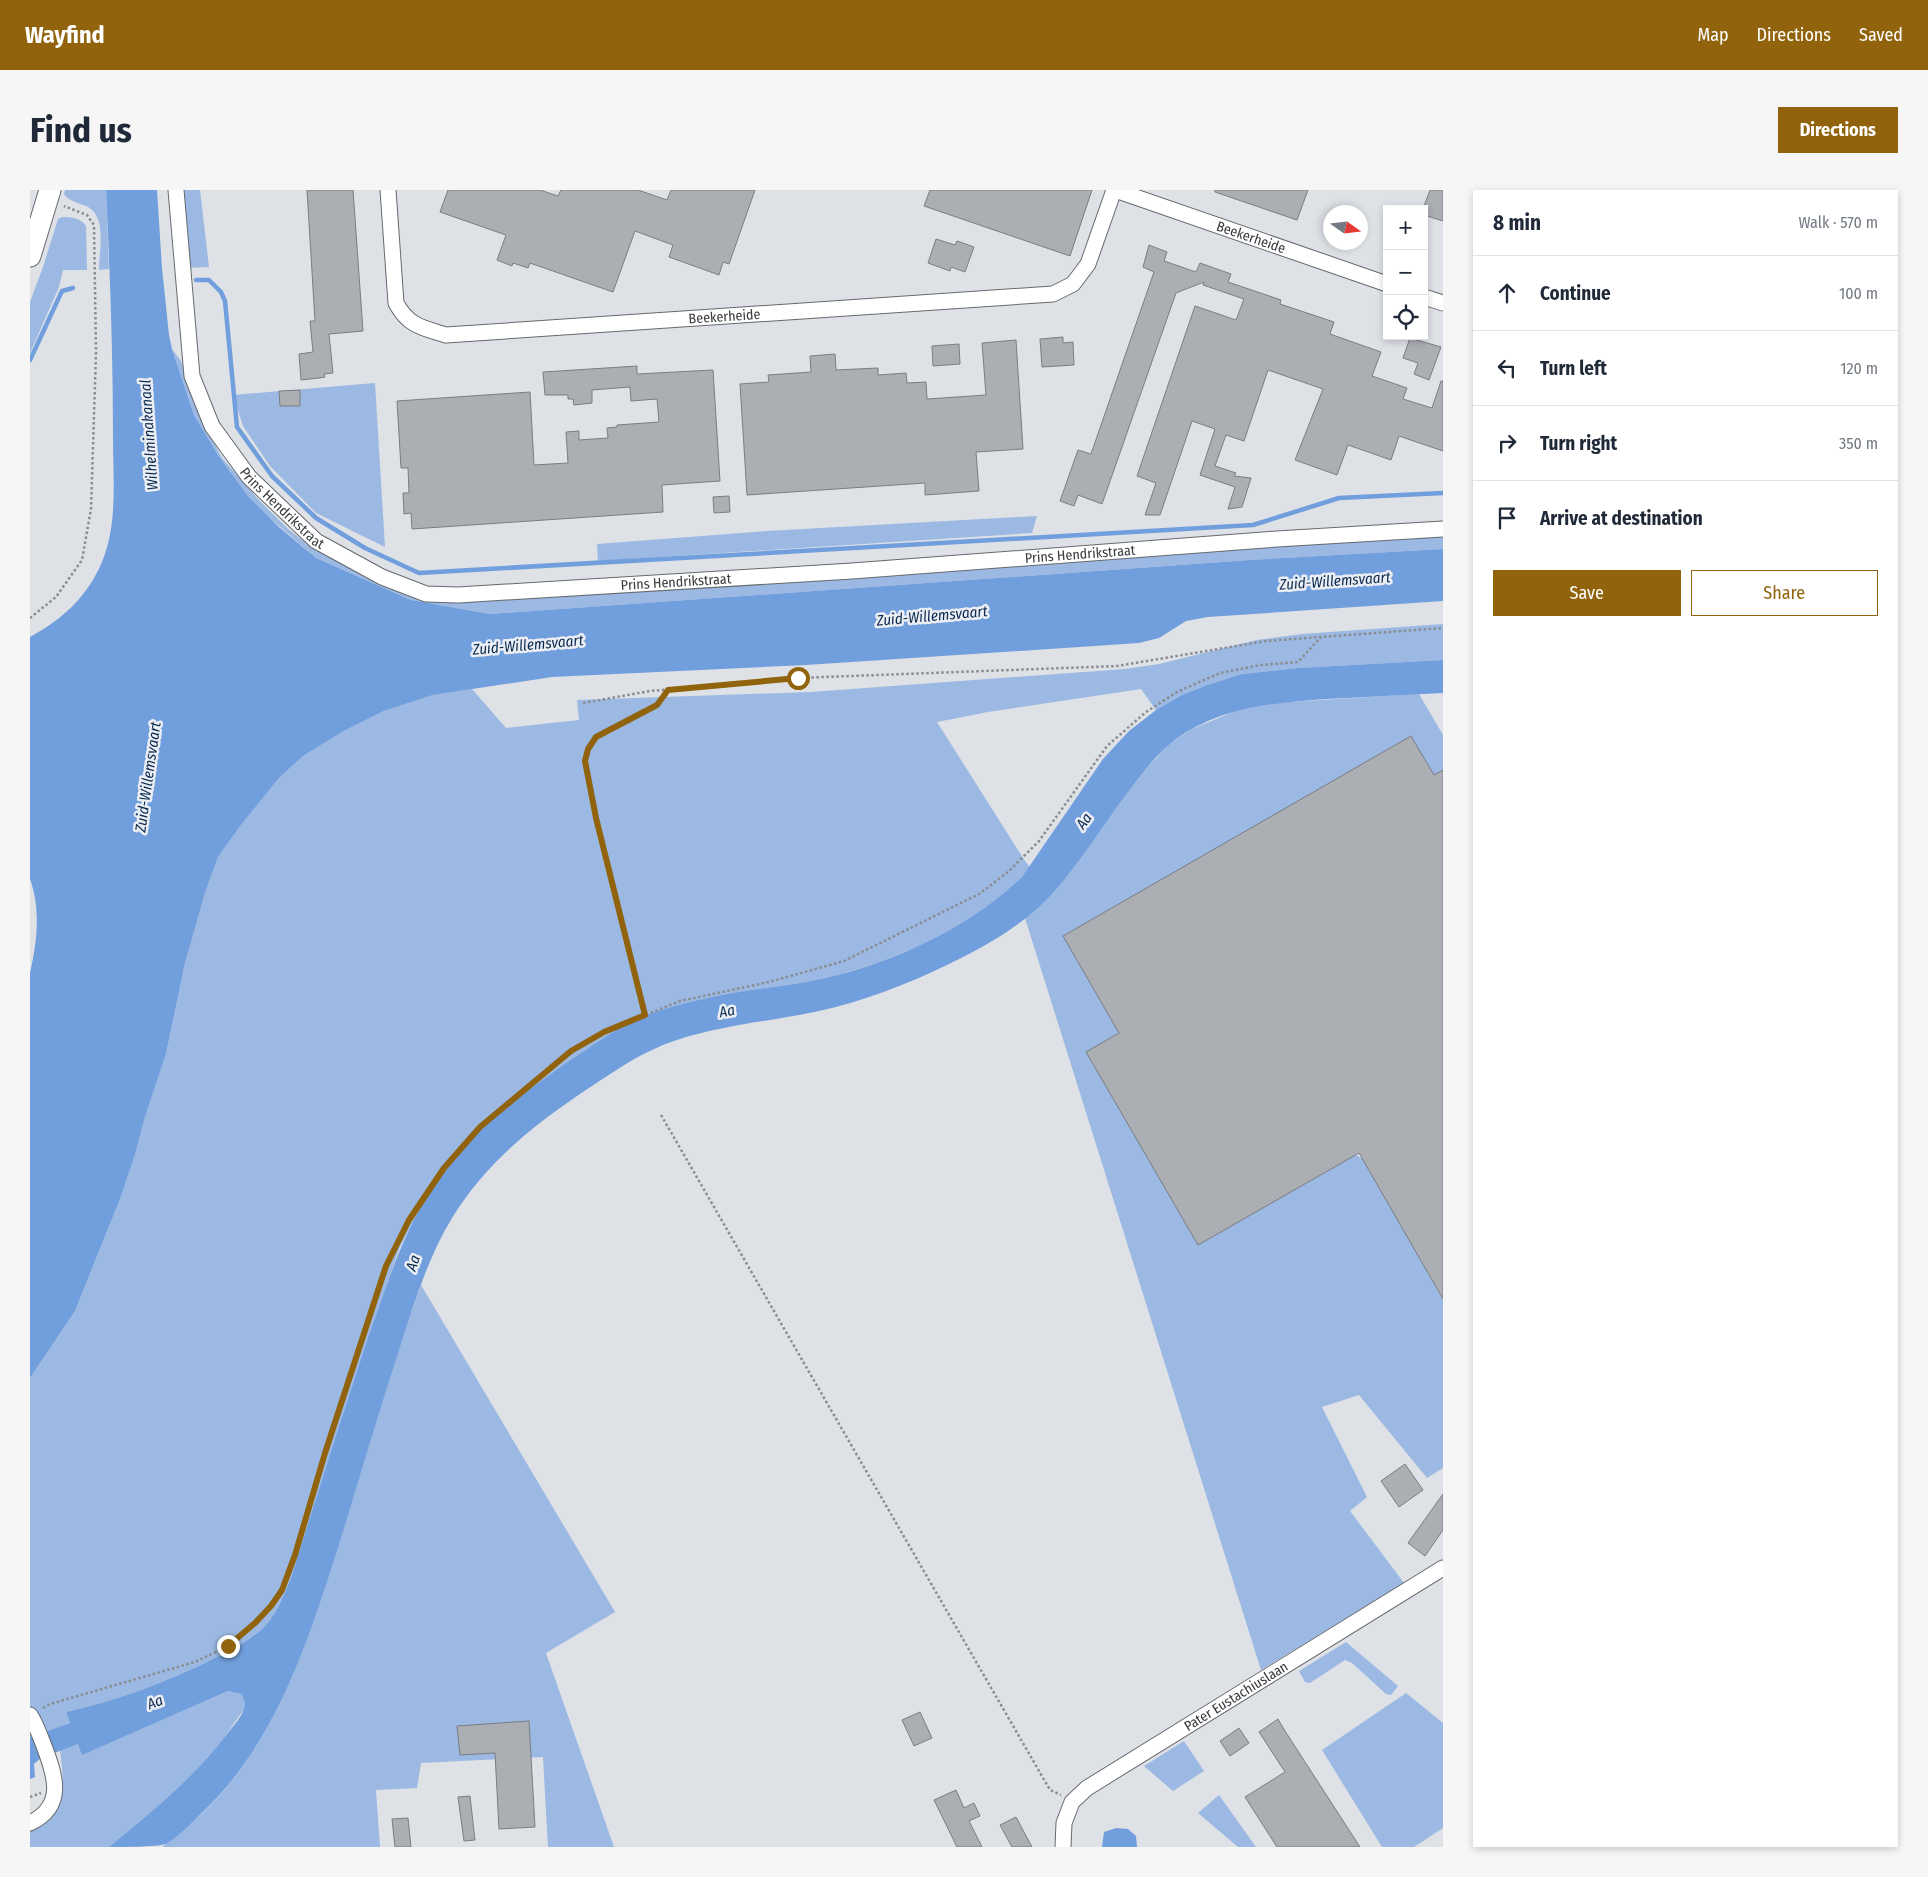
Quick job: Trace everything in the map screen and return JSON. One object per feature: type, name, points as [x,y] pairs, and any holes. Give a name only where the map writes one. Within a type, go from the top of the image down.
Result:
[{"type":"main road","points":[[30,256],[49,196]]},
{"type":"street","name":"Prins Hendrikstraat","points":[[176,190],[192,376],[212,426],[248,477],[316,541],[382,577],[426,594],[468,594],[852,571],[1443,528]]},
{"type":"street","name":"Beekerheide","points":[[388,190],[396,303],[403,316],[418,326],[446,335],[1053,294],[1073,284],[1088,264],[1115,190],[1383,283]]},
{"type":"street","points":[[1428,298],[1443,304]]},
{"type":"street","name":"Pater Eustachiuslaan","points":[[1063,1847],[1064,1823],[1072,1802],[1087,1788],[1443,1568]]},
{"type":"street","points":[[30,1823],[48,1809],[54,1799],[56,1786],[55,1776],[31,1715]]},
{"type":"path","points":[[30,618],[56,597],[82,560],[91,509],[96,353],[94,225],[87,215],[62,206],[49,196]]},
{"type":"path","points":[[583,703],[650,691],[798,678],[1117,666],[1266,641],[1443,628]]},
{"type":"path","points":[[31,1715],[50,1704],[195,1662],[228,1646],[255,1623],[271,1606],[282,1590],[295,1555],[353,1365],[386,1266],[409,1220],[444,1168],[480,1127],[571,1051],[604,1032],[680,1001],[769,982],[844,961],[979,894],[1008,872],[1039,841],[1107,746],[1146,712],[1177,692],[1220,673],[1298,662],[1321,637]]},
{"type":"path","points":[[645,1015],[596,818],[585,761],[588,749],[596,737],[657,705],[668,690]]},
{"type":"path","points":[[661,1115],[1050,1790],[1072,1802]]},
{"type":"shaded area","points":[[65,190],[106,190],[109,269],[99,270],[101,235],[98,218],[88,207],[66,197],[64,194]]},
{"type":"shaded area","points":[[179,190],[200,190],[209,267],[185,268]]},
{"type":"shaded area","points":[[62,217],[79,220],[86,226],[87,270],[63,270],[59,287],[30,353],[30,302],[58,219]]},
{"type":"shaded area","points":[[172,349],[181,361],[189,379],[198,413],[222,458],[257,498],[287,528],[312,548],[395,589],[433,598],[1443,534],[1443,549],[1250,560],[490,614],[411,600],[316,558],[248,496],[218,455],[194,415]]},
{"type":"shaded area","points":[[375,383],[385,547],[316,513],[270,466],[243,426],[233,395]]},
{"type":"shaded area","points":[[1037,516],[1032,533],[598,561],[597,544],[767,531]]},
{"type":"shaded area","points":[[1443,624],[1443,660],[1298,668],[1242,674],[1182,695],[1156,710],[1141,689],[988,712],[937,722],[1030,867],[1011,888],[988,907],[963,924],[935,939],[876,963],[820,980],[553,1072],[506,1105],[474,1135],[444,1170],[422,1204],[400,1247],[291,1578],[278,1606],[266,1625],[248,1640],[207,1662],[173,1678],[138,1691],[103,1703],[66,1712],[70,1723],[30,1737],[30,1378],[75,1311],[120,1199],[166,1054],[185,963],[205,893],[218,857],[279,778],[303,756],[344,731],[384,711],[433,695],[472,689],[506,728],[579,720],[577,700],[811,692],[1125,669],[1159,664],[1257,640],[1302,634]]},
{"type":"shaded area","points":[[1419,694],[1443,735],[1443,1091],[1345,1147],[1365,1161],[1443,1300],[1443,1468],[1427,1478],[1359,1395],[1322,1407],[1367,1497],[1350,1511],[1404,1583],[1261,1670],[1025,918],[1050,895],[1115,807],[1148,767],[1170,743],[1192,729],[1240,709],[1272,703]]},
{"type":"shaded area","points":[[421,1285],[615,1612],[546,1653],[614,1847],[548,1847],[543,1757],[421,1763],[417,1788],[376,1790],[380,1847],[162,1847],[196,1819],[226,1788],[264,1733],[280,1703],[318,1609],[388,1382]]},
{"type":"shaded area","points":[[1346,1642],[1398,1686],[1391,1695],[1386,1694],[1352,1663],[1345,1660],[1310,1683],[1305,1682],[1299,1671]]},
{"type":"shaded area","points":[[228,1691],[241,1694],[245,1701],[244,1709],[219,1745],[163,1804],[109,1847],[30,1847],[30,1831],[51,1816],[57,1807],[62,1786],[60,1750],[78,1744],[83,1754]]},
{"type":"shaded area","points":[[1406,1693],[1443,1723],[1443,1828],[1414,1847],[1382,1847],[1322,1750]]},
{"type":"shaded area","points":[[1184,1741],[1204,1771],[1173,1791],[1144,1766]]},
{"type":"shaded area","points":[[1219,1795],[1256,1847],[1238,1847],[1198,1813]]},
{"type":"water","points":[[106,190],[157,190],[162,268],[172,349],[194,415],[218,455],[248,496],[279,527],[316,558],[411,600],[490,614],[1250,560],[1443,549],[1443,601],[1208,617],[1186,621],[1159,638],[1139,643],[806,665],[552,677],[433,695],[384,711],[344,731],[303,756],[279,778],[218,857],[205,893],[185,963],[166,1054],[120,1199],[75,1311],[30,1378],[30,973],[37,914],[30,879],[30,637],[63,615],[89,586],[102,562],[113,517],[112,375]]},
{"type":"water","name":"Aa","points":[[1443,660],[1443,693],[1269,704],[1227,714],[1196,727],[1162,751],[1127,793],[1074,867],[1051,895],[1028,916],[989,943],[916,979],[851,1003],[819,1011],[730,1027],[665,1044],[643,1054],[571,1100],[514,1144],[481,1178],[466,1197],[435,1250],[409,1318],[341,1538],[305,1645],[275,1714],[235,1777],[210,1805],[183,1831],[166,1844],[109,1847],[186,1780],[214,1750],[237,1721],[245,1706],[244,1701],[241,1694],[228,1691],[82,1755],[78,1744],[41,1758],[34,1764],[35,1777],[30,1779],[30,1737],[70,1723],[66,1712],[156,1685],[227,1652],[248,1640],[266,1625],[278,1606],[291,1578],[367,1341],[408,1231],[431,1190],[457,1154],[486,1124],[518,1098],[606,1037],[649,1014],[713,997],[808,982],[849,972],[903,953],[955,927],[979,912],[1022,877],[1103,759],[1129,731],[1156,710],[1182,695],[1242,674],[1298,668]]},
{"type":"water","points":[[1116,1828],[1128,1829],[1136,1836],[1137,1847],[1102,1847],[1104,1832]]},
{"type":"building","points":[[307,190],[353,190],[363,331],[329,334],[333,373],[324,374],[325,377],[301,380],[299,354],[313,352],[310,321],[315,321]]},
{"type":"building","points":[[448,190],[540,190],[558,196],[561,190],[638,190],[667,200],[671,190],[755,190],[729,264],[723,262],[719,275],[669,257],[673,245],[635,231],[613,292],[530,263],[528,268],[513,263],[512,266],[497,260],[506,235],[440,212]]},
{"type":"building","points":[[930,190],[1092,190],[1070,256],[924,206]]},
{"type":"building","points":[[1215,190],[1308,190],[1297,220],[1215,192]]},
{"type":"building","points":[[1430,190],[1443,190],[1443,221],[1428,216],[1428,205],[1424,205]]},
{"type":"building","points":[[936,239],[955,245],[957,241],[974,247],[965,272],[951,267],[950,271],[928,263]]},
{"type":"building","points":[[1149,245],[1167,252],[1164,261],[1196,272],[1200,263],[1231,274],[1228,282],[1281,300],[1280,304],[1334,322],[1330,334],[1381,352],[1372,376],[1407,388],[1403,399],[1432,408],[1441,381],[1443,381],[1443,451],[1399,436],[1391,460],[1348,445],[1337,475],[1295,460],[1323,389],[1268,370],[1244,441],[1226,435],[1215,466],[1236,473],[1234,476],[1251,478],[1242,507],[1228,509],[1235,487],[1200,475],[1215,429],[1192,421],[1160,515],[1145,515],[1156,483],[1137,476],[1195,306],[1236,320],[1244,299],[1203,285],[1204,282],[1176,293],[1102,504],[1078,495],[1074,506],[1060,501],[1078,450],[1091,454],[1154,272],[1143,267]]},
{"type":"building","points":[[1063,337],[1063,343],[1073,342],[1074,365],[1042,367],[1040,339]]},
{"type":"building","points":[[1016,340],[1023,449],[976,452],[979,491],[925,495],[925,483],[747,495],[740,384],[769,382],[768,375],[811,372],[810,356],[835,354],[836,370],[878,368],[878,375],[906,373],[907,383],[926,382],[927,399],[986,395],[982,343]]},
{"type":"building","points":[[1409,340],[1417,340],[1441,347],[1429,380],[1414,374],[1418,363],[1403,358]]},
{"type":"building","points":[[959,344],[960,364],[933,366],[932,346]]},
{"type":"building","points":[[637,366],[637,374],[713,370],[720,481],[662,485],[663,512],[412,529],[411,513],[404,514],[403,493],[409,493],[408,468],[401,468],[397,401],[530,392],[534,465],[568,463],[566,432],[579,431],[579,440],[608,438],[607,428],[617,427],[617,425],[659,422],[657,399],[631,401],[630,387],[592,390],[592,403],[574,405],[573,399],[568,399],[568,395],[545,395],[543,372]]},
{"type":"building","points":[[300,390],[300,406],[280,406],[279,391]]},
{"type":"building","points":[[729,496],[730,512],[714,513],[713,497]]},
{"type":"building","points":[[1411,736],[1434,775],[1443,770],[1443,1299],[1359,1153],[1198,1245],[1086,1052],[1119,1033],[1063,936]]},
{"type":"building","points":[[1405,1464],[1423,1490],[1399,1507],[1381,1481]]},
{"type":"building","points":[[1443,1494],[1443,1530],[1425,1556],[1408,1543]]},
{"type":"building","points":[[920,1712],[932,1738],[914,1746],[902,1720]]},
{"type":"building","points":[[1278,1719],[1360,1847],[1277,1847],[1245,1797],[1285,1772],[1259,1732]]},
{"type":"building","points":[[529,1721],[535,1827],[499,1829],[495,1753],[460,1755],[457,1726]]},
{"type":"building","points":[[1239,1728],[1249,1743],[1230,1756],[1220,1741]]},
{"type":"building","points":[[956,1790],[964,1808],[974,1803],[980,1816],[969,1821],[982,1847],[957,1847],[934,1800]]},
{"type":"building","points":[[470,1796],[475,1840],[464,1841],[458,1797]]},
{"type":"building","points":[[1016,1817],[1032,1847],[1012,1847],[1000,1825]]},
{"type":"building","points":[[408,1818],[411,1847],[395,1847],[392,1819]]},
{"type":"waterway","points":[[196,280],[209,280],[221,292],[225,301],[237,427],[272,476],[316,518],[365,548],[419,573],[1253,525],[1339,498],[1443,493]]},
{"type":"waterway","points":[[30,360],[62,291],[73,288]]},
{"type":"route","points":[[228,1646],[255,1623],[271,1606],[282,1590],[295,1555],[325,1453],[386,1266],[409,1220],[444,1168],[480,1127],[571,1051],[604,1032],[645,1015],[596,818],[585,761],[588,749],[596,737],[657,705],[668,690],[798,678]]},
{"type":"water label","name":"Wilhelminakanaal","points":[[149,435]]},
{"type":"water label","name":"Zuid-Willemsvaart","points":[[1335,581]]},
{"type":"water label","name":"Zuid-Willemsvaart","points":[[932,616]]},
{"type":"water label","name":"Zuid-Willemsvaart","points":[[528,645]]},
{"type":"water label","name":"Zuid-Willemsvaart","points":[[148,777]]}]
